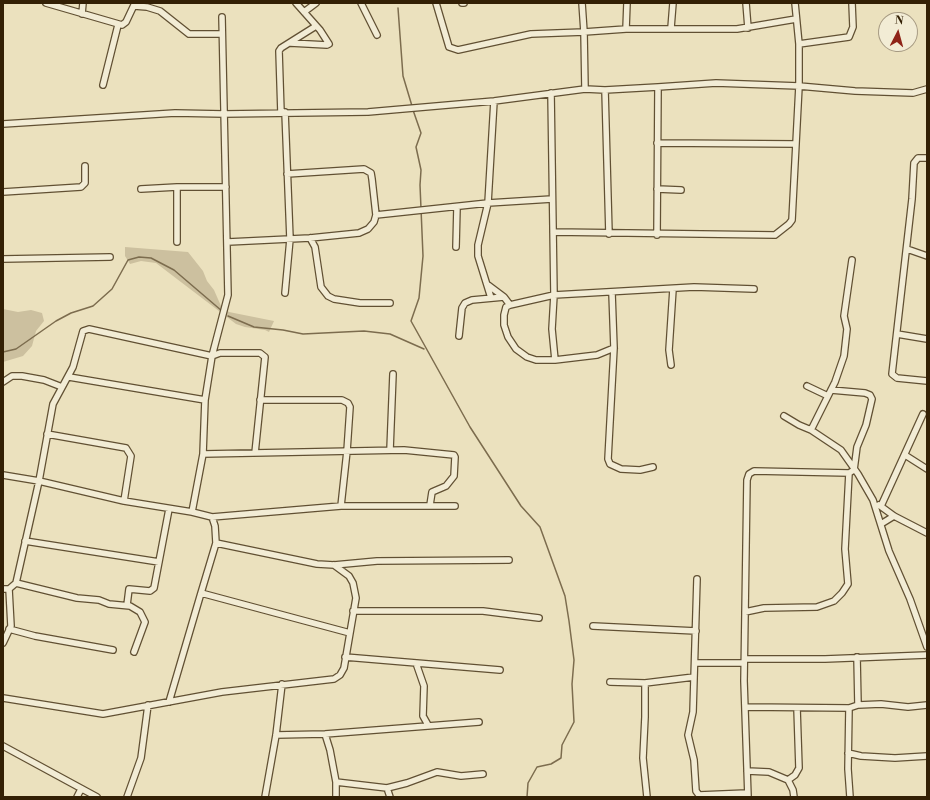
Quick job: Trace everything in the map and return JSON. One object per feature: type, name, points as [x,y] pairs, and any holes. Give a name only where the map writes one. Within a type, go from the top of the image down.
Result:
[{"type":"street","points":[[46,3],[118,25],[126,22],[134,4],[160,11],[189,34],[222,34]]},
{"type":"street","points":[[82,14],[83,3]]},
{"type":"street","points":[[290,43],[328,45],[328,42],[316,26],[296,3]]},
{"type":"street","points":[[304,12],[316,3]]},
{"type":"street","points":[[361,3],[377,35]]},
{"type":"street","points":[[436,3],[449,47],[453,50],[531,34],[626,29],[748,28],[796,19]]},
{"type":"street","points":[[582,3],[585,89]]},
{"type":"street","points":[[626,29],[627,3]]},
{"type":"street","points":[[671,28],[673,3]]},
{"type":"street","points":[[746,3],[748,28]]},
{"type":"street","points":[[553,232],[657,235],[721,233],[775,235],[789,224],[792,220],[799,86],[799,44],[794,3]]},
{"type":"street","points":[[799,44],[850,37],[853,27],[852,3]]},
{"type":"street","points":[[192,512],[203,454],[205,400],[212,356],[228,295],[222,18]]},
{"type":"street","points":[[103,85],[118,25]]},
{"type":"street","points":[[284,293],[290,238],[279,51],[281,48],[316,26]]},
{"type":"street","points":[[3,124],[175,113],[224,114],[368,112],[494,101],[585,89],[605,90],[658,88],[716,83],[799,86],[855,91],[913,93],[927,89]]},
{"type":"street","points":[[657,235],[658,88]]},
{"type":"street","points":[[605,90],[608,234]]},
{"type":"street","points":[[551,93],[554,295],[552,329],[555,360]]},
{"type":"street","points":[[491,298],[478,256],[478,245],[488,203],[494,101]]},
{"type":"street","points":[[657,143],[796,144]]},
{"type":"street","points":[[927,158],[918,158],[914,163],[912,199],[892,374],[897,378],[927,381]]},
{"type":"street","points":[[3,192],[81,187],[85,182],[85,166]]},
{"type":"street","points":[[228,242],[310,238],[358,233],[368,230],[374,222],[376,216],[372,179],[370,173],[364,169],[286,174]]},
{"type":"street","points":[[177,187],[177,242]]},
{"type":"street","points":[[141,189],[226,187]]},
{"type":"street","points":[[657,189],[681,190]]},
{"type":"street","points":[[376,216],[488,203],[552,199]]},
{"type":"street","points":[[456,247],[457,207]]},
{"type":"street","points":[[310,238],[315,247],[321,287],[328,296],[334,299],[360,304],[390,303]]},
{"type":"street","points":[[906,250],[927,256]]},
{"type":"street","points":[[3,259],[110,257]]},
{"type":"street","points":[[811,430],[831,390],[844,356],[847,329],[844,316],[852,260]]},
{"type":"street","points":[[488,285],[510,305]]},
{"type":"street","points":[[671,365],[670,337],[673,289]]},
{"type":"street","points":[[614,348],[597,355],[555,360],[536,360],[527,357],[516,349],[508,337],[504,325],[506,307],[554,295],[673,289],[754,289]]},
{"type":"street","points":[[612,293],[614,348],[608,459],[610,464],[620,469],[640,470],[653,467]]},
{"type":"street","points":[[459,336],[461,314],[465,303],[472,300],[504,298]]},
{"type":"street","points":[[16,583],[39,481],[53,404],[69,377],[83,331],[85,329],[212,356],[220,353],[262,354],[265,357],[255,453]]},
{"type":"street","points":[[897,334],[927,339]]},
{"type":"street","points":[[390,450],[393,374]]},
{"type":"street","points":[[3,382],[12,376],[22,376],[44,380],[62,387]]},
{"type":"street","points":[[69,377],[205,400]]},
{"type":"street","points":[[807,386],[828,396]]},
{"type":"street","points":[[745,612],[764,608],[817,607],[834,601],[848,584],[845,550],[851,471],[857,447],[866,425],[872,399],[870,395],[865,393],[831,390]]},
{"type":"street","points":[[260,400],[342,400],[348,403],[350,407],[341,506]]},
{"type":"street","points":[[881,506],[924,414]]},
{"type":"street","points":[[784,416],[811,430],[841,450],[851,471],[873,500],[894,516],[927,533]]},
{"type":"street","points":[[47,434],[126,448],[131,456],[124,501]]},
{"type":"street","points":[[203,454],[390,450],[454,455],[454,476],[446,486],[432,492],[430,505]]},
{"type":"street","points":[[904,455],[927,469]]},
{"type":"street","points":[[697,579],[693,712],[688,736],[694,760],[696,793],[699,795],[747,795],[744,661],[747,480],[749,474],[754,471],[851,471]]},
{"type":"street","points":[[3,475],[39,481],[124,501],[192,512],[212,517],[341,506],[455,506]]},
{"type":"street","points":[[873,500],[889,551],[910,599],[927,647]]},
{"type":"street","points":[[127,605],[129,589],[143,591],[152,590],[159,562],[168,509]]},
{"type":"street","points":[[881,524],[894,516]]},
{"type":"street","points":[[169,702],[216,543],[215,526],[212,517]]},
{"type":"street","points":[[25,541],[159,562]]},
{"type":"street","points":[[216,543],[317,564],[334,565],[377,561],[508,560]]},
{"type":"street","points":[[3,698],[103,714],[282,684],[334,679],[340,675],[344,668],[356,598],[353,583],[349,576],[334,565]]},
{"type":"street","points":[[3,643],[9,629],[10,598],[6,589],[16,583],[77,598],[95,599],[114,604],[127,605],[140,612],[144,620],[144,627],[134,652]]},
{"type":"street","points":[[202,593],[350,633]]},
{"type":"street","points":[[353,611],[483,611],[539,618]]},
{"type":"street","points":[[593,626],[696,631]]},
{"type":"street","points":[[9,629],[35,636],[113,650]]},
{"type":"street","points":[[695,663],[927,655]]},
{"type":"street","points":[[345,657],[500,670]]},
{"type":"street","points":[[857,657],[858,705]]},
{"type":"street","points":[[416,663],[424,686],[423,716],[428,725]]},
{"type":"street","points":[[610,682],[645,683],[694,677]]},
{"type":"street","points":[[645,683],[645,717],[642,758],[647,797]]},
{"type":"street","points":[[265,797],[276,735],[282,684]]},
{"type":"street","points":[[745,707],[848,708],[858,705],[881,704],[908,707],[927,704]]},
{"type":"street","points":[[127,797],[141,758],[148,706]]},
{"type":"street","points":[[788,780],[795,775],[799,768],[797,708]]},
{"type":"street","points":[[848,708],[850,797]]},
{"type":"street","points":[[276,735],[325,734],[479,722]]},
{"type":"street","points":[[325,734],[330,750],[336,782],[336,797]]},
{"type":"street","points":[[3,746],[97,797]]},
{"type":"street","points":[[848,753],[861,756],[895,758],[927,756]]},
{"type":"street","points":[[746,771],[770,772],[788,780],[793,790],[794,797]]},
{"type":"street","points":[[336,782],[387,788],[407,783],[437,772],[461,776],[482,774]]},
{"type":"street","points":[[387,788],[390,797]]},
{"type":"street","points":[[77,797],[81,789]]},
{"type":"shaded area","points":[[125,247],[188,252],[203,271],[221,306],[229,312],[274,321],[269,332],[236,324],[156,263],[141,261],[130,264],[125,256]]},
{"type":"shaded area","points":[[3,309],[18,312],[31,310],[42,313],[44,321],[36,331],[32,346],[23,356],[3,362]]},
{"type":"waterway","points":[[398,8],[403,76],[412,106]]},
{"type":"waterway","points":[[413,110],[421,133],[416,147],[421,170],[420,185],[423,256],[419,298],[411,321],[470,427],[521,506],[540,527],[565,596],[574,660],[572,684],[574,722],[562,745],[561,758],[551,764],[537,767],[528,783],[527,797]]},
{"type":"waterway","points":[[3,352],[16,349],[56,321],[71,313],[93,306],[112,289],[128,260],[139,257],[151,258],[174,270],[222,311]]},
{"type":"waterway","points":[[228,316],[254,327],[303,334],[364,331],[390,334],[424,349]]}]
